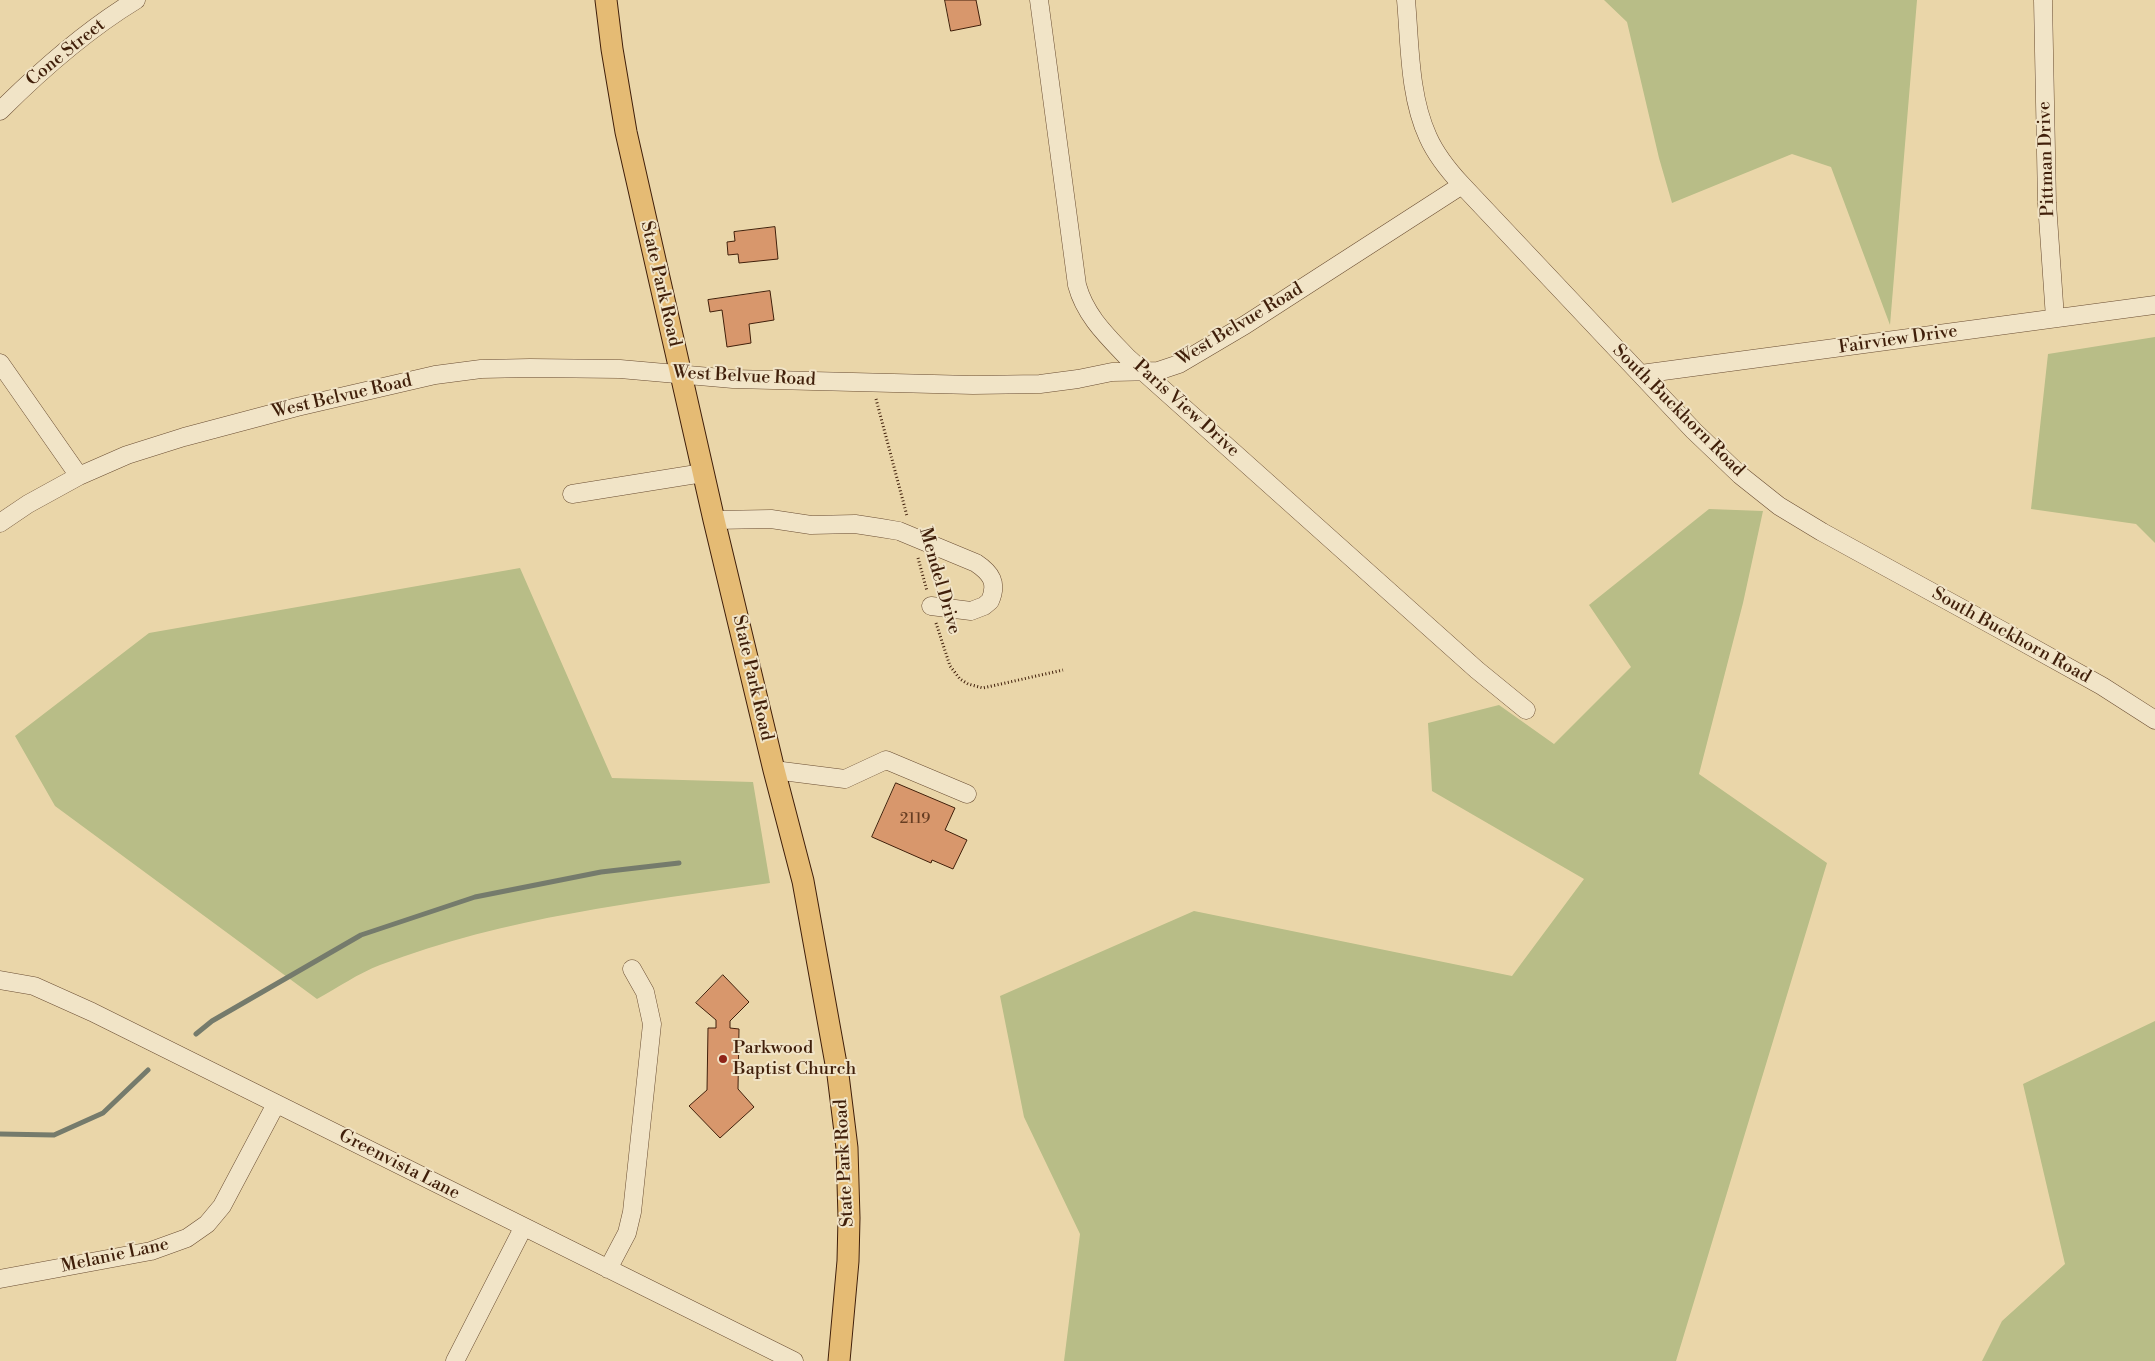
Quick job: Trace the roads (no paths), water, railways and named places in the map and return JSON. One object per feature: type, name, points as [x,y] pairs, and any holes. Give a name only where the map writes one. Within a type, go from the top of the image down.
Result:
[{"type":"main road","name":"State Park Road","points":[[606,0],[626,132],[714,520],[774,770],[804,881],[838,1075],[847,1148],[850,1218],[839,1361]]},
{"type":"street","name":"Cone Street","points":[[0,111],[35,76],[77,40],[136,0]]},
{"type":"street","name":"Paris View Drive","points":[[1039,0],[1080,297],[1092,318],[1127,357],[1470,664],[1526,710]]},
{"type":"street","name":"South Buckhorn Road","points":[[1406,0],[1413,79],[1420,116],[1435,152],[1462,184],[1694,431],[1726,462],[1779,506],[1822,532],[2102,686],[2155,720]]},
{"type":"street","name":"Pittman Drive","points":[[2043,0],[2047,203],[2055,318]]},
{"type":"street","name":"West Belvue Road","points":[[0,523],[28,504],[79,476],[127,455],[184,437],[297,407],[435,375],[481,370],[530,368],[620,369],[733,379],[973,386],[1040,384],[1112,372],[1158,372],[1179,364],[1245,325],[1462,184]]},
{"type":"street","name":"Fairview Drive","points":[[1641,374],[2155,305]]},
{"type":"street","points":[[0,363],[79,476]]},
{"type":"street","points":[[572,494],[703,473]]},
{"type":"street","points":[[714,520],[771,519],[810,524],[867,525],[899,531],[976,563],[985,569],[993,580],[994,588],[990,601],[977,610],[931,606]]},
{"type":"street","points":[[774,770],[845,779],[886,760],[967,794]]},
{"type":"street","points":[[608,1270],[627,1233],[632,1212],[652,1024],[645,992],[632,969]]},
{"type":"street","name":"Greenvista Lane","points":[[0,980],[34,986],[92,1012],[794,1361]]},
{"type":"street","name":"Melanie Lane","points":[[0,1279],[151,1251],[188,1238],[207,1224],[222,1206],[276,1104]]},
{"type":"street","points":[[455,1361],[524,1228]]},
{"type":"waterway","points":[[196,1034],[212,1021],[361,935],[475,897],[601,872],[679,863]]},
{"type":"waterway","points":[[0,1134],[54,1135],[103,1113],[148,1070]]},
{"type":"place","name":"Parkwood Baptist Church","points":[[723,1059]]}]
